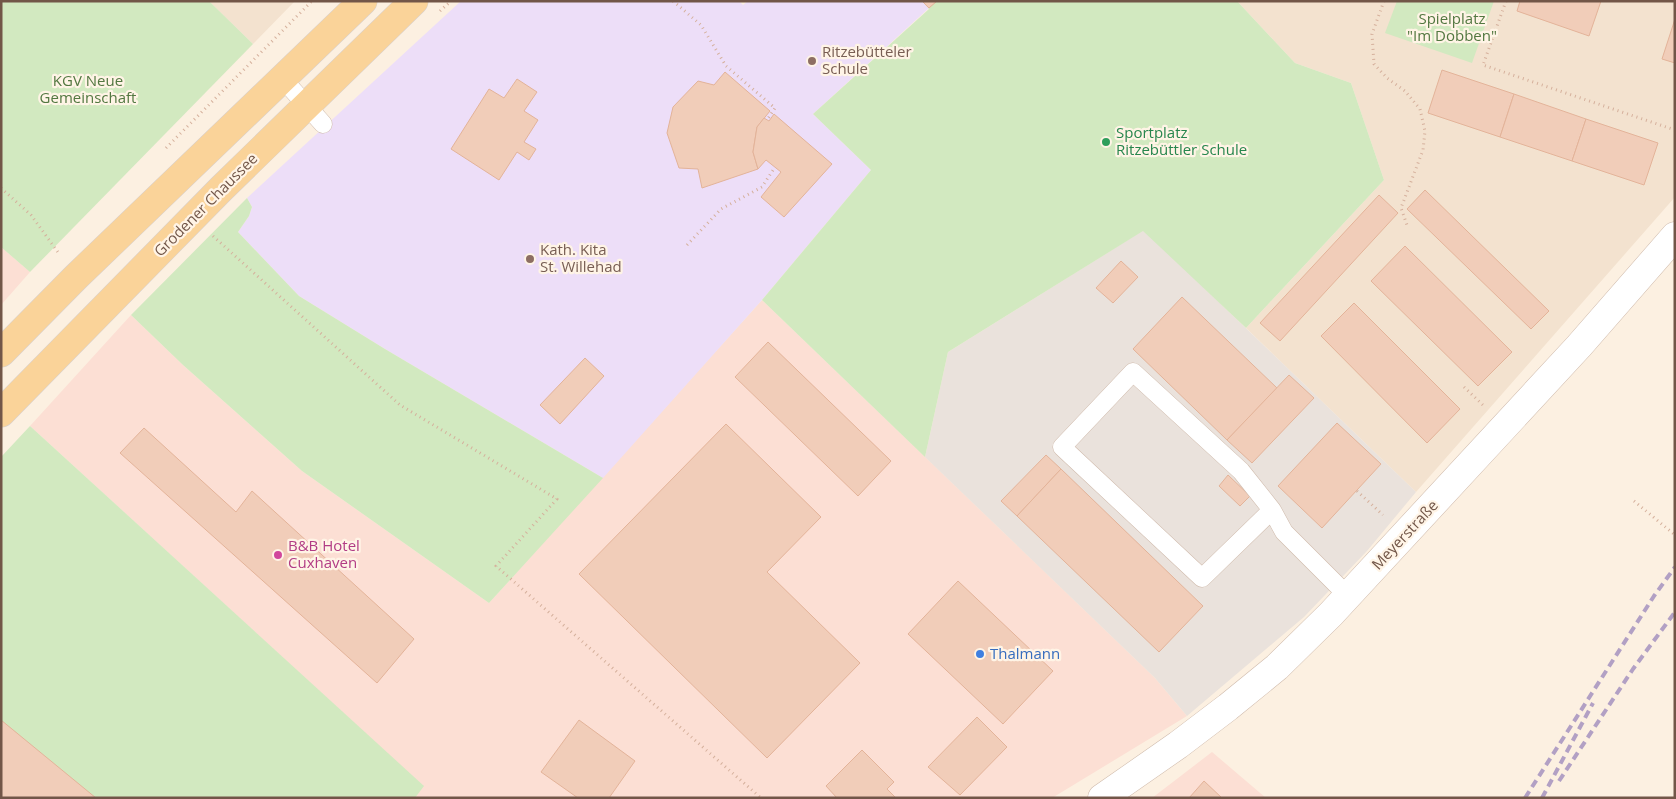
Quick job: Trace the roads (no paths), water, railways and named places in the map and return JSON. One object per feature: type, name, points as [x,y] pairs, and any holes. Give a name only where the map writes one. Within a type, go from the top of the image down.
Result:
[{"type":"main road","points":[[1,353],[76,277],[363,1]]},
{"type":"main road","name":"Grodener Chaussee","points":[[1,413],[221,188],[315,114],[414,1]]},
{"type":"street","name":"Meyerstraße","points":[[1102,798],[1171,751],[1277,667],[1348,596],[1579,346],[1675,236]]},
{"type":"lane","points":[[282,78],[315,114]]},
{"type":"lane","points":[[1272,510],[1202,578],[1062,447],[1133,372],[1241,471],[1272,510],[1284,532],[1348,596]]},
{"type":"railway","points":[[1525,798],[1654,596],[1675,567]]},
{"type":"railway","points":[[1559,781],[1633,669],[1675,612]]},
{"type":"railway","points":[[1542,798],[1593,703]]},
{"type":"place","name":"Ritzebütteler Schule","points":[[812,61]]},
{"type":"place","name":"Sportplatz Ritzebüttler Schule","points":[[1106,142]]},
{"type":"place","name":"Kath. Kita St. Willehad","points":[[530,259]]},
{"type":"place","name":"B&B Hotel Cuxhaven","points":[[278,555]]},
{"type":"place","name":"Thalmann","points":[[980,654]]},
{"type":"park label","name":"Spielplatz \"Im Dobben\"","points":[[1452,28]]},
{"type":"park label","name":"KGV Neue Gemeinschaft","points":[[88,90]]}]
